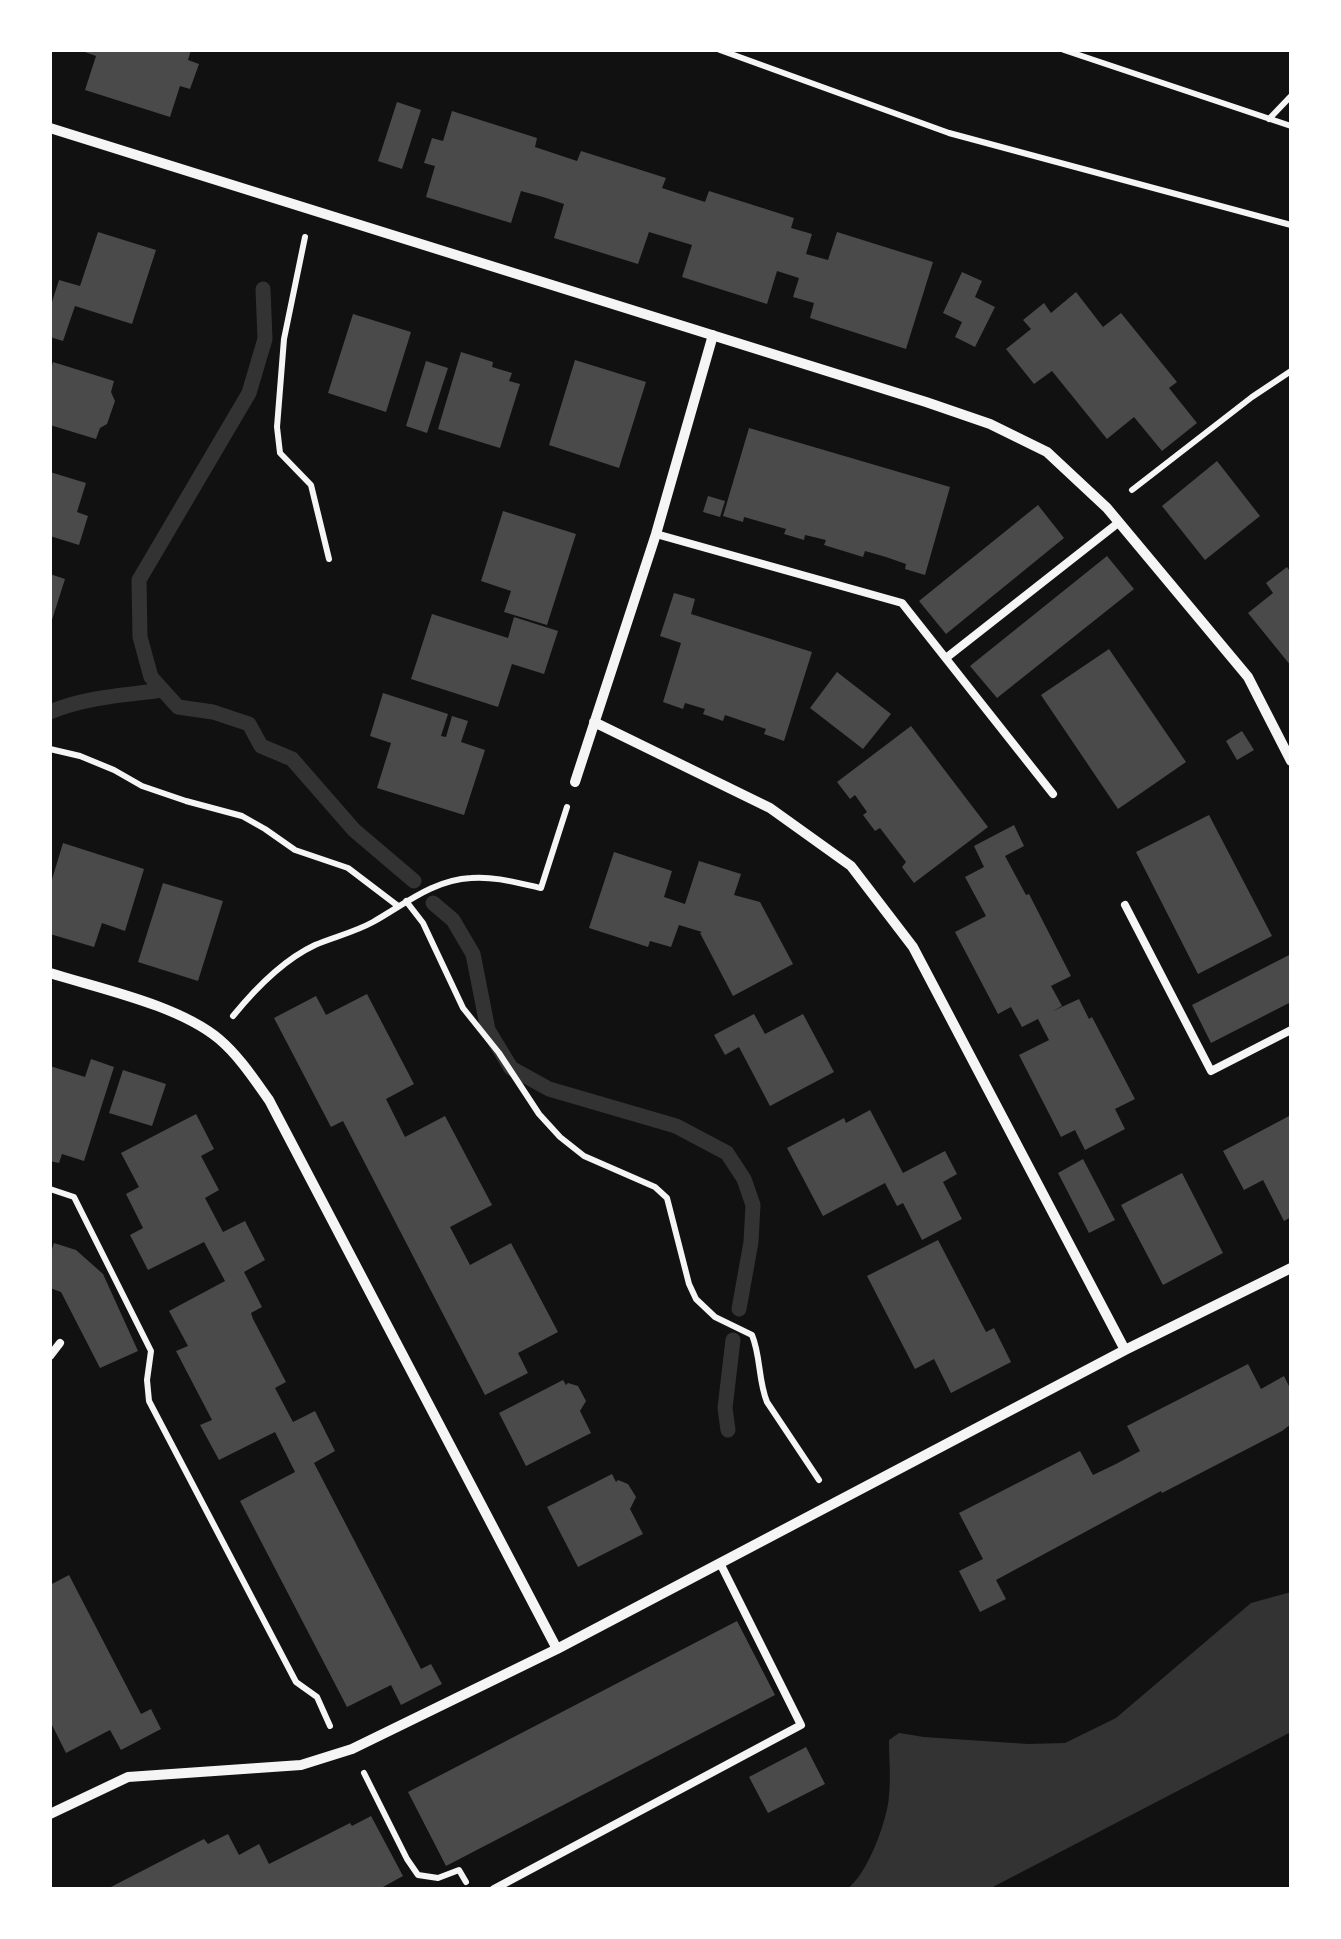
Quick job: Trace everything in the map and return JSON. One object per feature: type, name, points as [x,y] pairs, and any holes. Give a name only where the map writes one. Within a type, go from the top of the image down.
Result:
[{"type":"street","points":[[50,128],[990,424],[1047,452],[1108,508],[1248,678],[1291,761]]},
{"type":"street","points":[[575,782],[656,534],[714,335]]},
{"type":"street","points":[[594,722],[770,808],[851,866],[912,946],[1125,1350]]},
{"type":"street","points":[[50,972],[174,1012],[218,1038],[250,1073],[268,1100],[557,1648]]},
{"type":"street","points":[[50,1814],[128,1777],[301,1764],[347,1751],[557,1648],[1125,1350],[1291,1268]]},
{"type":"lane","points":[[946,658],[1118,523]]},
{"type":"lane","points":[[656,534],[902,603],[1053,794]]},
{"type":"lane","points":[[1125,905],[1211,1071],[1291,1030]]},
{"type":"lane","points":[[50,1356],[60,1342]]},
{"type":"lane","points":[[494,1889],[801,1725],[720,1563]]},
{"type":"path","points":[[720,50],[949,134],[1291,225]]},
{"type":"path","points":[[1064,50],[1291,126]]},
{"type":"path","points":[[1269,119],[1291,96]]},
{"type":"path","points":[[311,212],[284,338],[277,427],[280,453],[311,485],[329,559]]},
{"type":"path","points":[[1108,508],[1291,371]]},
{"type":"path","points":[[50,748],[114,770],[142,786],[242,816],[295,850],[348,868],[398,906]]},
{"type":"path","points":[[218,1038],[236,1013],[288,961],[370,924],[434,886],[470,878],[541,888],[575,782]]},
{"type":"path","points":[[406,901],[423,923],[464,1008],[539,1114],[584,1156],[655,1187],[667,1198],[696,1299],[714,1317],[752,1335],[758,1349],[766,1402],[810,1464],[832,1504]]},
{"type":"path","points":[[50,1189],[74,1197],[152,1351],[147,1380],[149,1402],[296,1682],[318,1696],[418,1875],[438,1878],[459,1870],[469,1889]]},
{"type":"shaded area","points":[[1291,1592],[1291,1732],[989,1889],[847,1889],[862,1872],[880,1833],[889,1796],[889,1740],[899,1733],[1028,1744],[1065,1743],[1116,1718],[1251,1603]]},
{"type":"building","points":[[79,50],[191,50],[188,60],[199,64],[190,89],[180,86],[170,117],[85,90],[96,56]]},
{"type":"building","points":[[397,102],[421,110],[402,169],[378,161]]},
{"type":"building","points":[[452,111],[537,138],[535,147],[577,161],[581,151],[666,178],[662,188],[705,202],[709,191],[794,218],[791,228],[812,234],[806,254],[828,260],[837,232],[933,262],[906,349],[810,318],[814,303],[793,297],[799,278],[777,271],[767,304],[682,277],[692,245],[649,232],[638,264],[554,238],[564,204],[543,197],[521,191],[511,223],[426,197],[435,166],[424,163],[432,138],[443,141]]},
{"type":"building","points":[[98,232],[156,250],[132,324],[75,306],[63,341],[50,337],[50,308],[59,280],[80,286]]},
{"type":"building","points":[[962,272],[982,281],[975,297],[995,307],[975,347],[955,337],[962,322],[943,313]]},
{"type":"building","points":[[1076,292],[1103,327],[1121,313],[1177,382],[1169,388],[1197,423],[1162,451],[1134,417],[1107,439],[1052,371],[1034,384],[1006,349],[1031,329],[1023,320],[1044,303],[1051,313]]},
{"type":"building","points":[[353,314],[411,332],[386,412],[328,393]]},
{"type":"building","points":[[461,352],[493,362],[492,367],[512,373],[509,381],[520,384],[500,448],[438,429]]},
{"type":"building","points":[[575,360],[646,382],[619,468],[549,445]]},
{"type":"building","points":[[426,361],[448,368],[427,433],[406,426]]},
{"type":"building","points":[[53,362],[114,381],[111,392],[115,401],[107,424],[100,428],[96,439],[50,425]]},
{"type":"building","points":[[749,428],[950,487],[925,575],[886,557],[865,551],[863,557],[824,545],[826,540],[805,535],[804,540],[784,534],[786,529],[744,517],[743,522],[723,516]]},
{"type":"building","points":[[1217,461],[1260,516],[1205,560],[1162,506]]},
{"type":"building","points":[[50,472],[86,483],[77,512],[88,516],[79,545],[50,536]]},
{"type":"building","points":[[708,496],[725,501],[720,517],[703,512]]},
{"type":"building","points":[[1038,505],[1064,538],[946,634],[919,601]]},
{"type":"building","points":[[503,511],[576,534],[547,625],[504,612],[511,591],[481,581]]},
{"type":"building","points":[[1107,556],[1134,589],[997,698],[970,666]]},
{"type":"building","points":[[1287,567],[1291,573],[1291,666],[1248,613],[1273,593],[1266,583]]},
{"type":"building","points":[[50,574],[65,579],[51,623],[50,623]]},
{"type":"building","points":[[674,593],[695,599],[691,614],[812,652],[784,741],[764,734],[766,729],[725,715],[723,721],[703,714],[705,709],[685,703],[683,709],[663,702],[681,643],[660,636]]},
{"type":"building","points":[[432,614],[508,638],[514,617],[558,631],[544,674],[512,664],[498,707],[411,679]]},
{"type":"building","points":[[1109,649],[1186,762],[1118,809],[1041,695]]},
{"type":"building","points":[[837,672],[891,714],[863,749],[810,708]]},
{"type":"building","points":[[383,693],[448,714],[441,736],[446,737],[452,716],[468,721],[461,742],[485,750],[464,815],[377,788],[391,743],[370,736]]},
{"type":"building","points":[[911,726],[988,827],[914,883],[902,867],[906,862],[880,828],[875,831],[855,795],[850,799],[837,782]]},
{"type":"building","points":[[1242,731],[1254,750],[1237,760],[1226,741]]},
{"type":"building","points":[[1209,815],[1272,936],[1198,974],[1136,852]]},
{"type":"building","points":[[1014,825],[1024,846],[1005,856],[1071,976],[1051,986],[1062,1006],[1053,1011],[1079,999],[1135,1099],[1115,1109],[1125,1129],[1085,1150],[1075,1130],[1061,1137],[1019,1055],[1049,1040],[1038,1019],[1022,1027],[1011,1007],[998,1014],[955,932],[986,916],[965,877],[984,867],[974,846]]},
{"type":"building","points":[[63,843],[144,869],[125,931],[102,923],[94,947],[50,934],[50,886]]},
{"type":"building","points":[[614,852],[672,871],[664,897],[685,904],[699,861],[741,874],[734,895],[760,902],[793,964],[733,996],[702,932],[679,925],[671,947],[650,941],[648,947],[589,928]]},
{"type":"building","points":[[163,883],[223,901],[198,981],[138,962]]},
{"type":"building","points":[[1291,954],[1291,1002],[1211,1043],[1192,1005]]},
{"type":"building","points":[[367,994],[414,1084],[386,1099],[405,1137],[445,1116],[492,1205],[450,1227],[470,1265],[511,1243],[558,1332],[518,1353],[528,1373],[485,1395],[343,1121],[331,1127],[274,1018],[316,996],[326,1015]]},
{"type":"building","points":[[754,1014],[765,1034],[803,1014],[834,1072],[770,1106],[739,1047],[725,1055],[714,1035]]},
{"type":"building","points":[[91,1059],[114,1067],[84,1161],[62,1154],[59,1163],[50,1161],[50,1066],[85,1077]]},
{"type":"building","points":[[123,1070],[166,1084],[152,1126],[109,1113]]},
{"type":"building","points":[[870,1110],[903,1173],[945,1151],[957,1174],[943,1182],[962,1219],[922,1240],[903,1203],[897,1206],[885,1183],[823,1216],[787,1148],[844,1118],[846,1123]]},
{"type":"building","points":[[196,1114],[214,1149],[201,1156],[219,1190],[205,1198],[223,1232],[245,1221],[265,1260],[244,1272],[262,1307],[251,1313],[253,1319],[286,1382],[275,1388],[293,1422],[315,1411],[335,1451],[314,1463],[421,1669],[431,1664],[442,1684],[401,1705],[391,1685],[347,1707],[240,1501],[295,1472],[275,1432],[219,1460],[200,1425],[212,1420],[176,1351],[188,1346],[169,1311],[225,1281],[204,1242],[148,1270],[130,1235],[143,1228],[126,1194],[139,1187],[121,1153]]},
{"type":"building","points":[[1291,1115],[1291,1217],[1284,1221],[1263,1180],[1244,1190],[1223,1151]]},
{"type":"building","points":[[1083,1159],[1115,1220],[1089,1233],[1058,1173]]},
{"type":"building","points":[[1182,1173],[1223,1253],[1163,1285],[1121,1205]]},
{"type":"building","points":[[938,1240],[986,1332],[994,1328],[1011,1362],[951,1393],[934,1359],[915,1369],[867,1276]]},
{"type":"building","points":[[54,1243],[76,1250],[103,1274],[138,1351],[100,1368],[61,1292],[50,1288]]},
{"type":"building","points":[[1248,1364],[1261,1389],[1284,1376],[1291,1390],[1291,1424],[996,1580],[1006,1599],[980,1612],[959,1571],[983,1559],[959,1513],[1080,1451],[1093,1475],[1116,1464],[1140,1451],[1127,1426]]},
{"type":"building","points":[[563,1380],[566,1385],[578,1386],[586,1401],[580,1411],[591,1433],[526,1466],[499,1413]]},
{"type":"building","points":[[612,1474],[616,1482],[628,1484],[636,1497],[630,1509],[643,1534],[578,1567],[547,1507]]},
{"type":"building","points":[[69,1575],[141,1714],[151,1709],[161,1729],[121,1750],[110,1730],[66,1753],[50,1721],[50,1585]]},
{"type":"building","points":[[737,1621],[775,1695],[446,1866],[408,1792]]},
{"type":"building","points":[[806,1747],[825,1784],[768,1813],[749,1777]]},
{"type":"building","points":[[371,1816],[403,1876],[384,1889],[107,1889],[204,1839],[208,1844],[228,1834],[239,1855],[259,1844],[269,1864]]},
{"type":"waterway","points":[[263,289],[265,339],[249,393],[139,580],[140,637],[151,677],[178,707],[213,712],[249,724],[261,746],[292,759],[354,830],[414,881]]},
{"type":"waterway","points":[[50,712],[91,700],[163,690]]},
{"type":"waterway","points":[[433,903],[453,920],[473,954],[488,1030],[511,1068],[549,1089],[676,1126],[727,1153],[744,1179],[753,1205],[739,1309]]},
{"type":"waterway","points":[[728,1430],[725,1408],[733,1340]]}]
